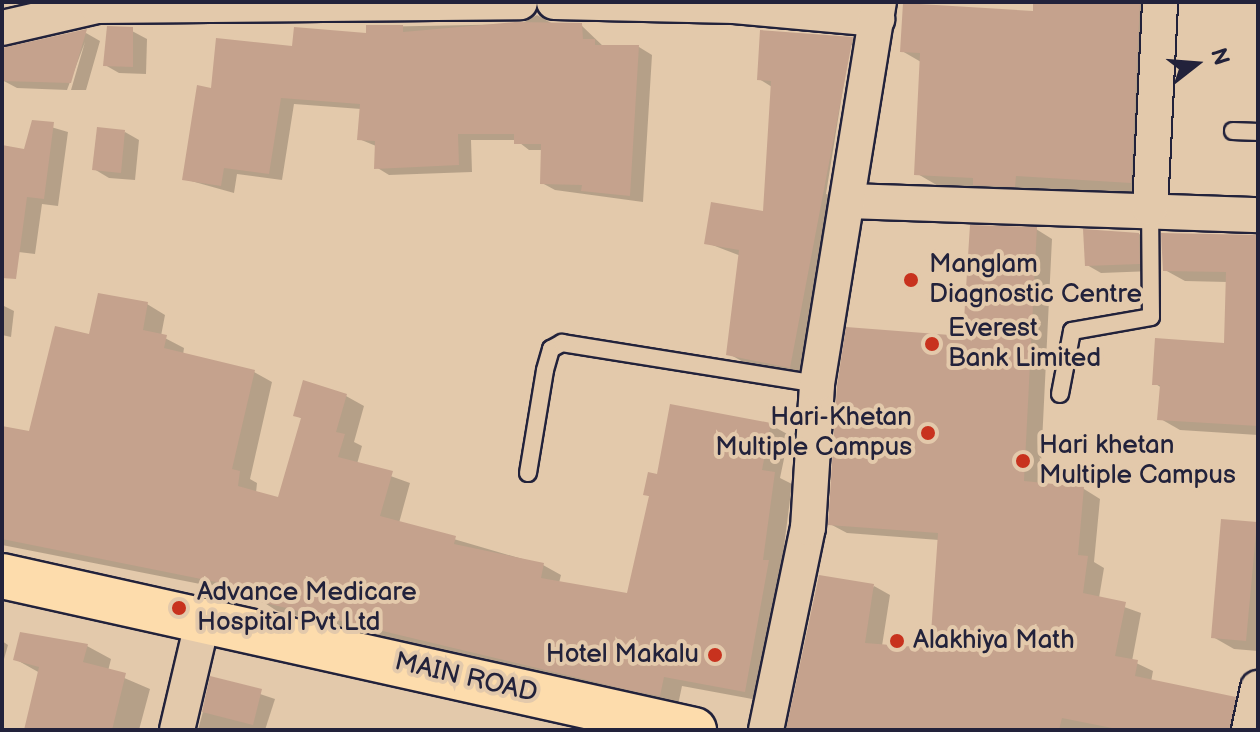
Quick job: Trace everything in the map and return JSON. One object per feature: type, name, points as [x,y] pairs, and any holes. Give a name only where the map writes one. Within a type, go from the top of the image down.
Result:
[{"type":"main road","name":"MAIN ROAD","points":[[2,576],[203,619],[631,723],[694,730]]},
{"type":"street","points":[[10,18],[97,4],[520,2]]},
{"type":"street","points":[[554,2],[878,11],[851,201],[817,384],[808,528],[766,730]]},
{"type":"street","points":[[1150,208],[1160,2]]},
{"type":"street","points":[[851,201],[1150,208],[1258,215]]},
{"type":"street","points":[[177,730],[203,619]]},
{"type":"street","points":[[1249,730],[1258,688]]},
{"type":"lane","points":[[1233,131],[1258,132]]},
{"type":"lane","points":[[1060,394],[1072,331],[1151,317],[1150,208]]},
{"type":"lane","points":[[528,473],[545,370],[551,349],[562,343],[817,384]]},
{"type":"building","points":[[1033,2],[1140,2],[1131,183],[1016,176],[1015,187],[973,185],[973,178],[914,175],[920,53],[900,52],[903,3],[1033,11]]},
{"type":"building","points":[[515,22],[582,23],[583,39],[595,39],[595,45],[639,45],[630,196],[581,191],[582,185],[540,184],[541,144],[514,144],[514,134],[458,134],[459,165],[374,169],[375,141],[357,140],[360,104],[281,98],[269,174],[224,168],[221,186],[182,180],[197,85],[211,88],[216,38],[292,46],[294,27],[366,33],[366,25],[403,25],[403,32]]},
{"type":"building","points":[[107,26],[133,27],[133,67],[103,66]]},
{"type":"building","points":[[87,29],[71,83],[2,81],[2,48]]},
{"type":"building","points":[[760,30],[853,37],[790,368],[726,355],[739,250],[704,244],[711,202],[763,211],[771,81],[757,80]]},
{"type":"building","points":[[32,120],[54,122],[44,199],[27,197],[16,279],[2,278],[2,145],[24,149]]},
{"type":"building","points":[[97,127],[125,130],[121,173],[92,170]]},
{"type":"building","points":[[970,225],[1037,227],[1024,481],[1084,487],[1078,555],[1088,556],[1083,593],[1126,602],[1115,656],[1138,660],[1135,676],[1236,697],[1230,730],[1122,730],[1062,718],[1059,730],[786,730],[819,575],[874,584],[865,643],[930,648],[938,533],[828,525],[837,386],[846,327],[963,336]]},
{"type":"building","points":[[1083,229],[1139,233],[1140,264],[1085,266]]},
{"type":"building","points":[[1161,233],[1258,235],[1258,426],[1157,420],[1160,385],[1152,385],[1155,338],[1224,343],[1226,272],[1163,271]]},
{"type":"building","points":[[98,293],[148,302],[143,330],[167,335],[164,348],[255,370],[232,469],[240,471],[238,486],[278,497],[301,418],[293,416],[303,380],[347,394],[336,432],[345,434],[338,457],[393,471],[380,516],[456,536],[454,544],[544,563],[541,578],[627,593],[649,496],[643,495],[648,472],[657,474],[670,404],[771,423],[762,470],[775,472],[763,560],[769,560],[745,692],[664,677],[660,696],[637,692],[257,601],[258,593],[231,585],[2,539],[2,426],[29,431],[55,326],[89,334]]},
{"type":"building","points":[[1221,519],[1257,522],[1246,641],[1211,638]]},
{"type":"building","points":[[20,632],[88,644],[83,662],[126,673],[112,730],[24,730],[39,667],[13,660]]},
{"type":"building","points":[[210,676],[262,689],[253,725],[202,712]]},
{"type":"place","name":"Manglam Diagnostic Centre","points":[[911,280]]},
{"type":"place","name":"Everest Bank Limited","points":[[932,344]]},
{"type":"place","name":"Hari-Khetan Multiple Campus","points":[[928,433]]},
{"type":"place","name":"Hari khetan Multiple Campus","points":[[1023,461]]},
{"type":"place","name":"Advance Medicare Hospital Pvt Ltd","points":[[179,608]]},
{"type":"place","name":"Alakhiya Math","points":[[897,641]]},
{"type":"place","name":"Hotel Makalu","points":[[715,655]]}]
